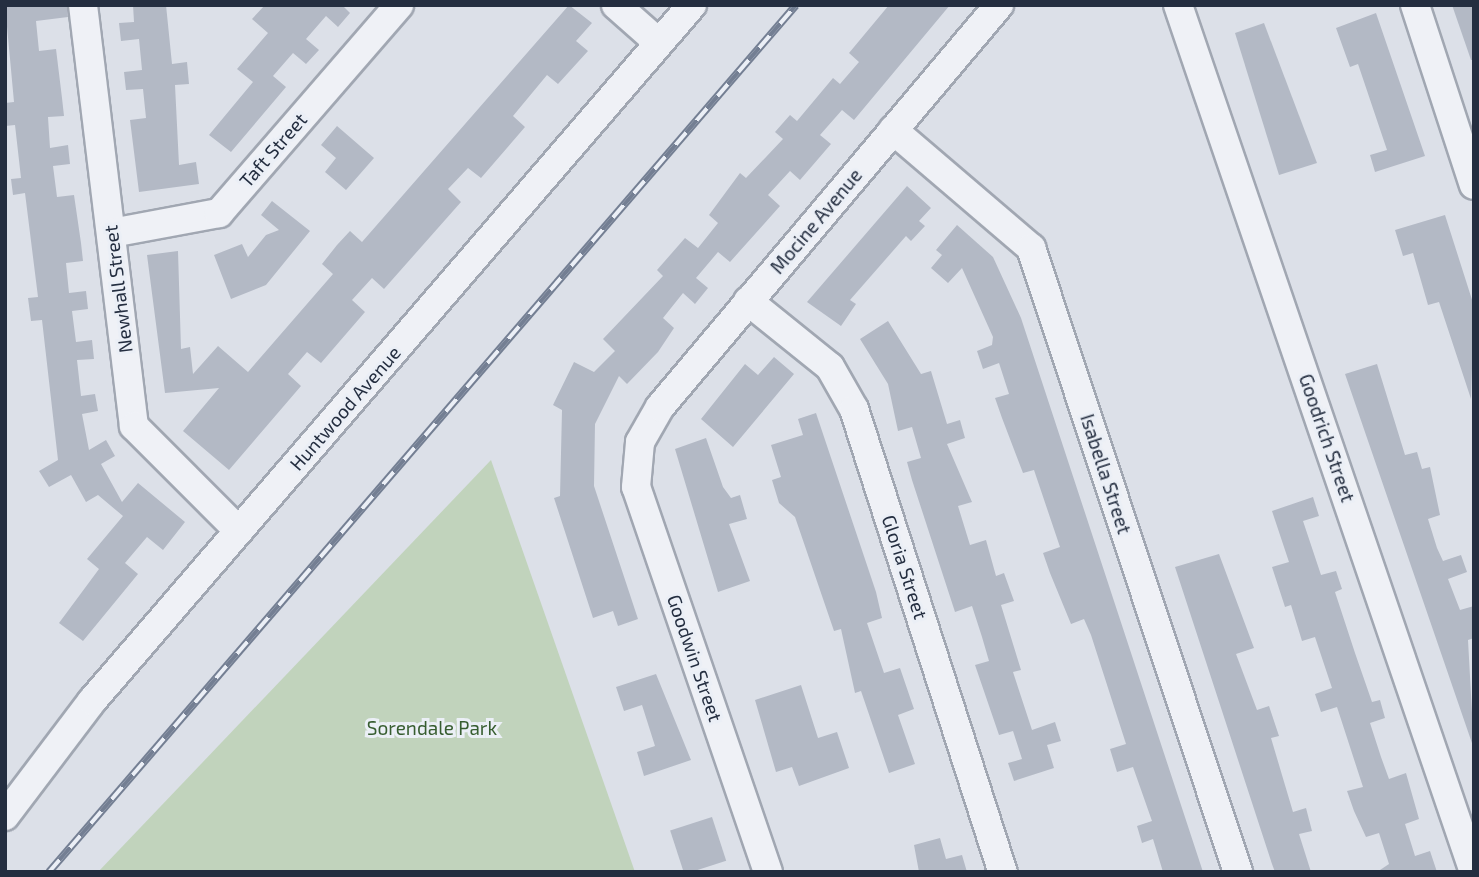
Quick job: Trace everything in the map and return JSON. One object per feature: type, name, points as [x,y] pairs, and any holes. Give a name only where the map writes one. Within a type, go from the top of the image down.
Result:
[{"type":"street","name":"Newhall Street","points":[[83,5],[134,426],[239,531]]},
{"type":"street","name":"Taft Street","points":[[112,233],[219,212],[399,5]]},
{"type":"street","points":[[616,5],[659,43]]},
{"type":"street","name":"Huntwood Avenue","points":[[5,816],[84,710],[692,5]]},
{"type":"street","name":"Mocine Avenue","points":[[640,442],[660,407],[999,5]]},
{"type":"street","name":"Goodrich Street","points":[[1178,5],[1474,872]]},
{"type":"street","points":[[1415,5],[1474,185]]},
{"type":"street","name":"Isabella Street","points":[[893,130],[1031,248],[1238,872]]},
{"type":"street","name":"Gloria Street","points":[[748,301],[830,367],[854,409],[1003,872]]},
{"type":"street","name":"Goodwin Street","points":[[640,442],[636,487],[768,872]]},
{"type":"green space","name":"Sorendale Park","points":[[491,460],[635,872],[98,872]]},
{"type":"building","points":[[5,5],[67,5],[68,17],[36,21],[39,51],[56,49],[64,116],[48,117],[50,148],[68,145],[70,164],[53,166],[57,197],[74,195],[81,243],[83,261],[66,263],[69,293],[86,291],[88,309],[72,311],[76,342],[92,340],[94,359],[77,360],[81,396],[95,394],[98,411],[82,414],[89,450],[106,440],[115,456],[101,464],[122,502],[138,483],[185,522],[163,550],[147,537],[125,563],[138,574],[83,641],[59,623],[99,569],[87,559],[123,516],[98,495],[86,502],[71,475],[49,487],[39,471],[58,460],[42,320],[31,321],[28,298],[38,297],[25,193],[13,195],[11,179],[21,178],[15,125],[5,126],[5,103],[14,102]]},
{"type":"building","points":[[133,5],[166,5],[172,64],[187,62],[189,84],[175,85],[179,165],[196,162],[199,184],[139,192],[130,120],[146,118],[143,89],[126,90],[124,72],[142,70],[139,39],[121,41],[119,23],[134,22]]},
{"type":"building","points":[[265,5],[342,5],[350,13],[338,27],[326,16],[306,39],[319,50],[306,64],[293,53],[273,76],[286,87],[231,152],[209,135],[253,82],[237,69],[268,33],[252,19]]},
{"type":"building","points":[[569,5],[592,23],[576,41],[588,51],[558,84],[547,75],[513,116],[525,127],[481,178],[468,168],[448,189],[461,202],[384,289],[372,278],[352,300],[365,312],[321,363],[307,352],[288,374],[301,386],[229,470],[183,431],[219,388],[165,393],[147,255],[178,251],[181,349],[190,347],[193,374],[218,346],[248,372],[333,274],[322,264],[337,245],[350,231],[362,242]]},
{"type":"building","points":[[889,5],[950,5],[854,120],[842,110],[820,135],[831,144],[800,180],[790,171],[768,195],[780,206],[730,262],[718,252],[696,278],[708,288],[695,304],[683,293],[663,318],[674,328],[658,352],[627,384],[619,376],[595,424],[594,486],[638,619],[618,626],[613,611],[593,618],[554,498],[560,496],[562,410],[553,405],[574,362],[594,372],[615,351],[603,339],[663,276],[657,270],[685,238],[698,248],[718,223],[709,215],[740,173],[746,178],[783,139],[775,132],[790,115],[797,121],[833,78],[840,84],[859,62],[849,53]]},
{"type":"building","points":[[1452,5],[1474,5],[1474,60],[1471,60]]},
{"type":"building","points":[[1376,13],[1425,156],[1375,172],[1370,155],[1387,150],[1358,64],[1350,67],[1336,28]]},
{"type":"building","points":[[1264,23],[1317,163],[1279,175],[1235,33]]},
{"type":"building","points":[[337,126],[374,158],[346,190],[325,172],[336,158],[321,145]]},
{"type":"building","points":[[907,186],[931,208],[919,221],[925,226],[911,241],[906,236],[850,300],[856,304],[841,326],[807,302]]},
{"type":"building","points":[[272,201],[310,231],[266,285],[231,299],[214,255],[242,244],[248,257],[266,235],[279,230],[261,215]]},
{"type":"building","points":[[1445,215],[1474,306],[1471,399],[1439,302],[1428,305],[1413,253],[1403,256],[1395,230]]},
{"type":"building","points":[[957,225],[993,257],[1021,318],[1203,872],[1163,872],[1153,839],[1142,843],[1137,826],[1152,821],[1133,767],[1117,772],[1110,749],[1126,744],[1091,635],[1084,619],[1071,624],[1043,553],[1060,547],[1034,470],[1023,473],[995,398],[1009,394],[999,363],[983,369],[977,351],[992,345],[993,337],[962,268],[948,283],[931,268],[942,255],[936,250]]},
{"type":"building","points":[[888,321],[921,374],[931,371],[947,424],[960,420],[965,438],[947,444],[972,502],[958,506],[970,545],[986,540],[996,576],[1004,573],[1014,601],[1001,605],[1021,670],[1013,672],[1032,730],[1055,722],[1061,741],[1047,745],[1054,768],[1014,781],[1008,763],[1022,759],[1013,731],[999,735],[975,665],[989,661],[972,606],[955,612],[912,480],[907,462],[921,458],[912,427],[898,431],[888,384],[860,339]]},
{"type":"building","points":[[774,357],[794,374],[733,447],[701,419],[745,364],[758,375]]},
{"type":"building","points":[[1377,364],[1405,455],[1417,452],[1422,469],[1430,467],[1440,515],[1428,519],[1437,548],[1443,561],[1461,555],[1467,572],[1448,579],[1460,610],[1474,606],[1474,638],[1468,640],[1474,749],[1345,374]]},
{"type":"building","points":[[816,413],[876,592],[882,618],[867,623],[884,673],[900,668],[914,709],[898,715],[915,764],[889,773],[861,691],[855,693],[841,629],[834,631],[795,517],[779,503],[772,480],[781,477],[771,445],[803,435],[798,419]]},
{"type":"building","points":[[706,438],[723,487],[731,498],[740,495],[747,519],[729,524],[750,581],[718,592],[675,449]]},
{"type":"building","points":[[1313,497],[1319,516],[1303,521],[1321,575],[1336,571],[1342,589],[1335,592],[1355,653],[1372,702],[1380,700],[1385,718],[1370,723],[1381,757],[1389,779],[1406,773],[1419,819],[1405,824],[1415,856],[1430,851],[1437,872],[1377,872],[1389,864],[1379,833],[1366,837],[1347,791],[1363,787],[1337,707],[1321,712],[1315,694],[1332,688],[1315,637],[1302,641],[1291,605],[1285,607],[1272,567],[1289,562],[1272,511]]},
{"type":"building","points":[[1219,554],[1254,648],[1236,654],[1257,710],[1269,706],[1279,736],[1271,738],[1293,812],[1306,808],[1312,831],[1299,834],[1311,872],[1275,872],[1175,567]]},
{"type":"building","points":[[656,674],[691,760],[644,776],[637,752],[655,746],[642,705],[624,711],[616,687]]},
{"type":"building","points":[[801,685],[818,738],[837,732],[849,768],[799,786],[792,767],[776,772],[755,700]]},
{"type":"building","points":[[712,817],[726,861],[684,872],[670,831]]},
{"type":"building","points":[[940,838],[946,859],[962,855],[967,872],[919,872],[914,845]]},
{"type":"railway","points":[[49,872],[796,5]]}]
